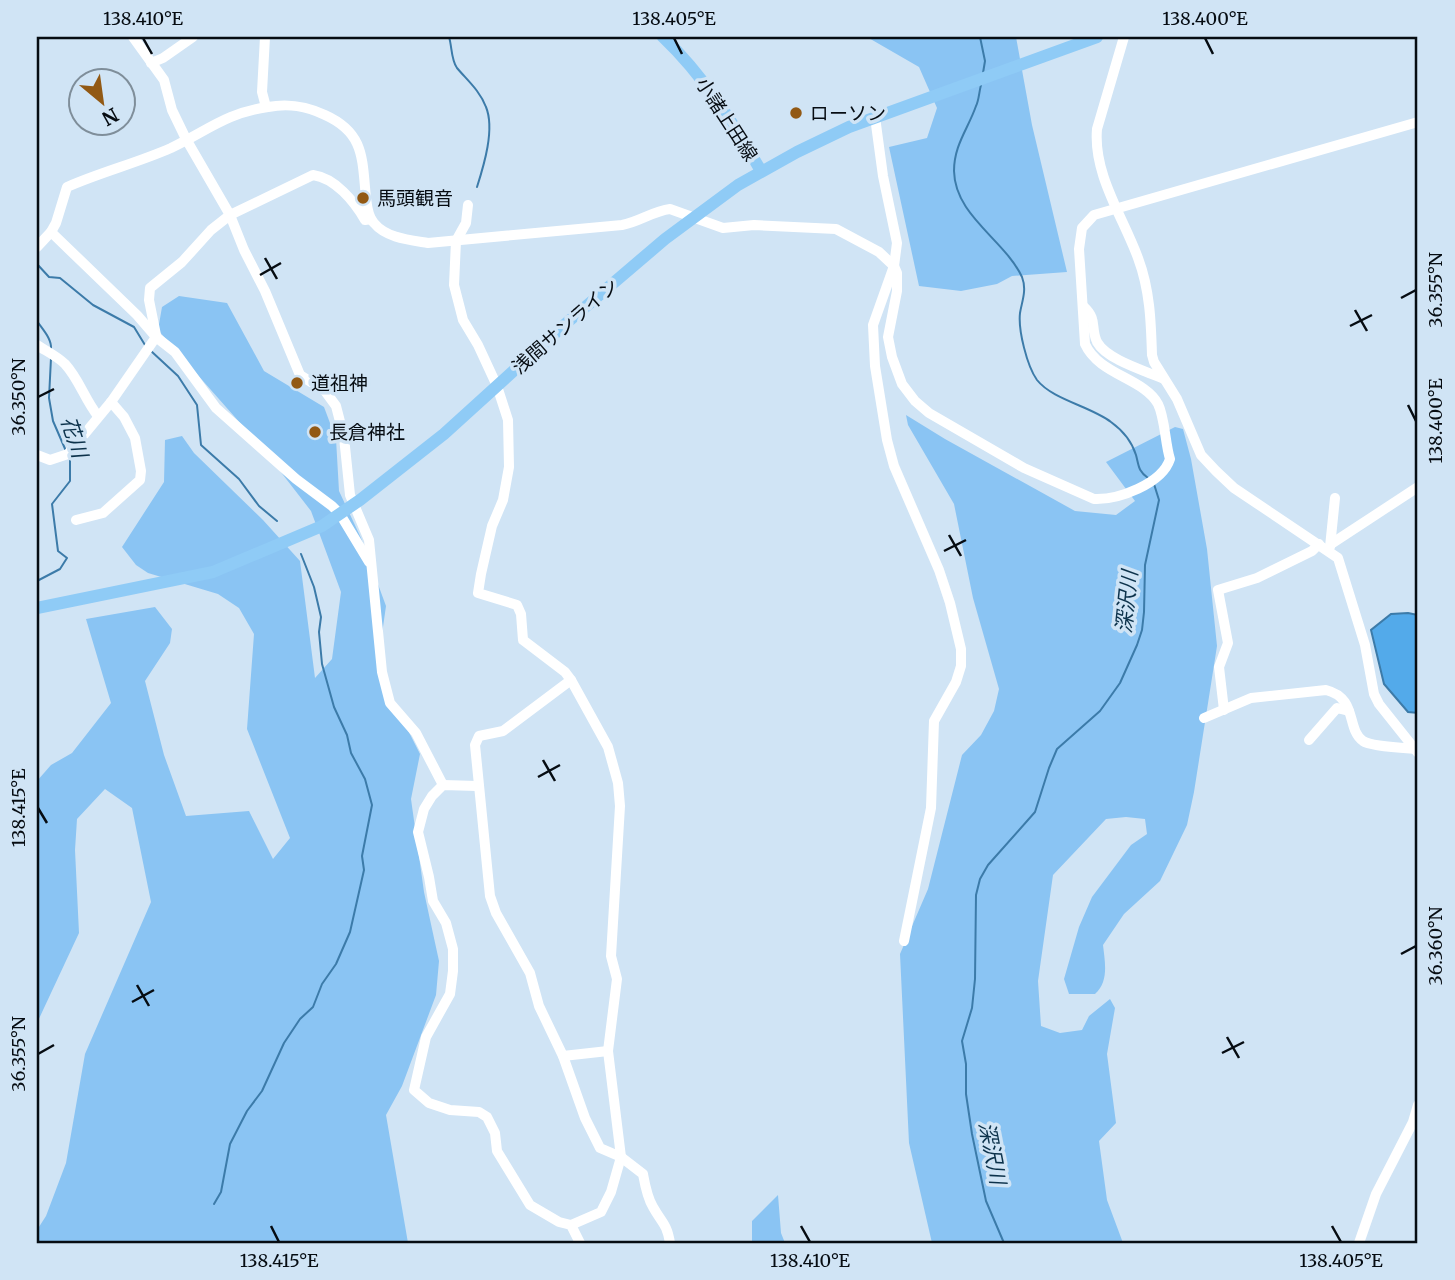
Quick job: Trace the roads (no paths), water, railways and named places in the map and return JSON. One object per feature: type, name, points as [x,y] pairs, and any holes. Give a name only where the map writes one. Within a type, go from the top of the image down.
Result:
[{"type":"main road","name":"小諸上田線","points":[[663,37],[687,61],[712,93],[761,171]]},
{"type":"main road","name":"浅間サンライン","points":[[37,608],[213,572],[302,536],[340,514],[443,434],[693,217],[761,171],[825,138],[881,114],[1097,37]]},
{"type":"street","points":[[133,37],[164,80],[172,110],[230,215],[300,375],[325,391],[336,406],[344,437],[350,495],[369,540],[382,672],[390,703],[416,733],[443,785]]},
{"type":"street","points":[[151,63],[193,37]]},
{"type":"street","points":[[265,37],[262,92],[266,107]]},
{"type":"street","points":[[1125,37],[1097,129],[1096,143],[1115,209],[1138,256],[1148,291],[1152,355],[1177,399],[1201,455],[1234,488],[1326,546],[1338,558],[1365,645],[1374,694],[1379,704],[1417,750]]},
{"type":"street","points":[[37,247],[51,232],[61,213],[67,187],[175,146],[217,121],[266,107],[293,105],[310,108],[340,122],[351,132],[360,147],[367,208],[371,219],[375,226],[412,241],[456,241],[621,225],[634,223],[670,209],[723,228],[754,225],[836,229],[879,251],[894,266],[897,273],[897,291],[888,337],[892,358],[902,384],[915,401],[929,413],[1024,468],[1094,499],[1115,499],[1158,477],[1170,459],[1158,404],[1146,391],[1091,357],[1086,344],[1079,249],[1082,228],[1094,215],[1418,122]]},
{"type":"street","points":[[881,114],[883,176],[897,243],[894,266],[873,325],[875,366],[894,466],[939,570],[961,649],[961,666],[956,682],[934,721],[931,808],[904,941]]},
{"type":"street","points":[[37,455],[50,460],[65,456],[111,402],[156,337],[149,300],[150,288],[182,262],[211,230],[230,215],[313,175],[322,176],[330,182],[357,206],[365,220],[371,219]]},
{"type":"street","points":[[468,205],[466,223],[456,241],[454,285],[458,306],[497,386],[508,420],[509,467],[503,500],[492,526],[478,593],[517,605],[521,614],[523,640],[565,672],[571,680],[608,747],[621,806],[611,956],[617,979],[608,1051],[621,1157],[611,1192],[601,1212],[570,1224],[559,1222],[530,1205],[497,1151],[495,1133],[487,1118],[479,1112],[450,1110],[429,1103],[414,1090],[426,1037],[450,994],[453,971],[453,949],[446,923],[433,901],[418,832],[424,809],[443,785],[477,786]]},
{"type":"street","points":[[51,232],[137,315],[156,337],[175,352],[216,408],[340,514],[371,566]]},
{"type":"street","points":[[1084,307],[1091,314],[1098,344],[1107,353],[1164,379]]},
{"type":"street","points":[[37,345],[66,365],[98,416]]},
{"type":"street","points":[[76,520],[103,513],[140,480],[135,438],[124,417],[111,402]]},
{"type":"street","points":[[1224,710],[1219,667],[1228,643],[1218,590],[1257,578],[1326,546],[1418,487]]},
{"type":"street","points":[[1326,546],[1335,498]]},
{"type":"street","points":[[571,680],[503,731],[479,736],[475,745],[490,896],[496,913],[530,972],[539,1006],[563,1056],[585,1118],[600,1148],[621,1157],[643,1174],[653,1207],[665,1223],[670,1243]]},
{"type":"street","points":[[1204,718],[1239,702],[1265,695],[1326,690],[1336,693],[1345,702],[1359,739],[1368,744],[1417,750]]},
{"type":"street","points":[[1308,740],[1337,708],[1349,711]]},
{"type":"street","points":[[563,1056],[608,1051]]},
{"type":"street","points":[[1359,1243],[1381,1183],[1416,1124],[1418,1105]]},
{"type":"street","points":[[570,1224],[580,1243]]},
{"type":"waterway","points":[[449,37],[455,65],[480,96],[488,116],[488,147],[477,187]]},
{"type":"waterway","name":"深沢川","points":[[980,37],[985,61],[983,73]]},
{"type":"waterway","name":"深沢川","points":[[981,85],[977,104],[956,153],[956,187],[971,214],[1014,263],[1022,277],[1024,291],[1020,329],[1030,366],[1037,380],[1052,393],[1102,416],[1119,429],[1132,445],[1138,465],[1148,478]]},
{"type":"waterway","points":[[37,264],[49,277],[60,278],[93,305],[134,327],[145,345]]},
{"type":"waterway","name":"花川","points":[[37,321],[49,338],[51,349]]},
{"type":"waterway","points":[[151,351],[178,376],[197,405],[201,445],[239,479],[259,506],[277,521]]},
{"type":"waterway","name":"花川","points":[[51,358],[49,398],[53,421],[66,451]]},
{"type":"waterway","name":"花川","points":[[37,581],[60,569],[67,558],[58,551],[52,504],[70,481],[70,459]]},
{"type":"waterway","name":"深沢川","points":[[1004,1243],[986,1201],[966,1094],[966,1064],[962,1041],[972,1008],[975,979],[976,895],[980,879],[988,865],[1035,812],[1057,749],[1100,711],[1120,683],[1137,645],[1144,612],[1145,565],[1159,500],[1154,484]]},
{"type":"waterway","points":[[214,1204],[221,1192],[230,1144],[247,1111],[262,1091],[284,1043],[300,1019],[313,1007],[322,984],[336,964],[350,932],[364,870],[362,856],[372,805],[365,779],[351,753],[347,735],[334,707],[322,664],[319,632],[321,617],[314,587],[301,554]]},
{"type":"place","name":"ローソン","points":[[796,113]]},
{"type":"place","name":"馬頭観音","points":[[363,198]]},
{"type":"place","name":"道祖神","points":[[297,383]]},
{"type":"place","name":"長倉神社","points":[[315,432]]}]
